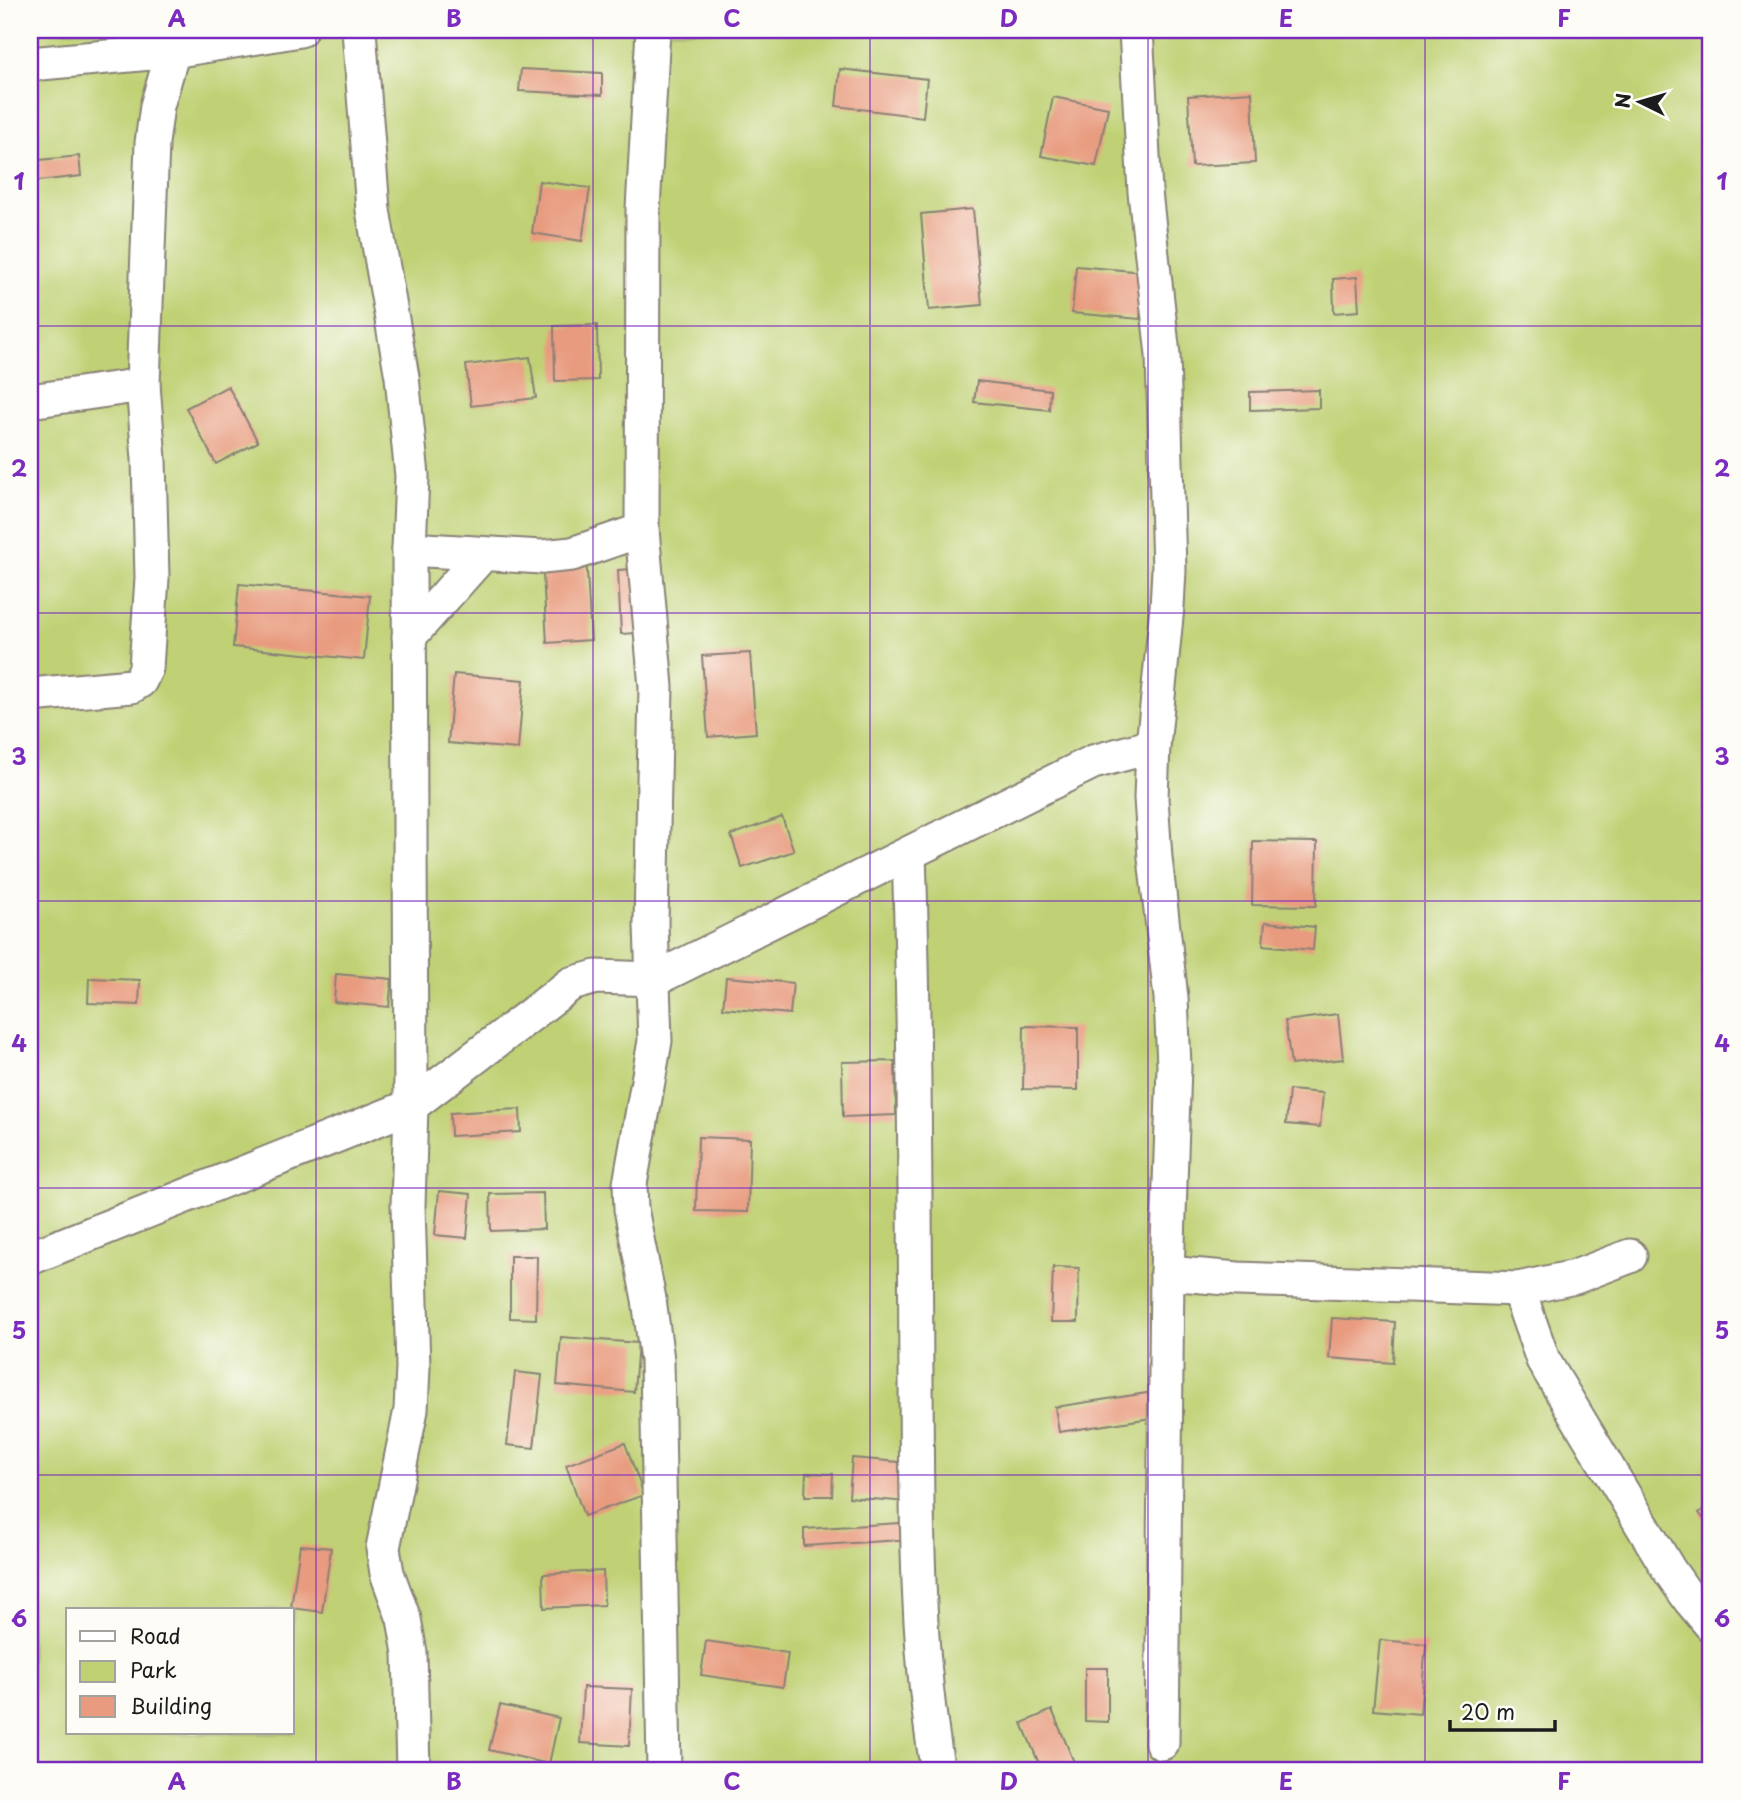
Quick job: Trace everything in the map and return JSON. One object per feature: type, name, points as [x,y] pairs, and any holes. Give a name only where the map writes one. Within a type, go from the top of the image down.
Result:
[{"type":"street","points":[[30,64],[173,51],[300,30]]},
{"type":"street","points":[[359,30],[373,210],[402,377],[412,476],[409,549],[411,1106],[408,1206],[413,1367],[411,1410],[383,1548],[387,1573],[404,1619],[411,1654],[414,1771]]},
{"type":"street","points":[[653,30],[643,209],[642,530],[656,687],[651,924],[656,1041],[629,1184],[657,1360],[664,1771]]},
{"type":"street","points":[[1136,30],[1144,192],[1163,355],[1169,570],[1151,798],[1171,998],[1174,1066],[1167,1273],[1162,1743]]},
{"type":"street","points":[[30,695],[132,686],[139,681],[146,668],[152,578],[149,459],[143,386],[152,143],[157,106],[173,51]]},
{"type":"street","points":[[30,401],[143,386]]},
{"type":"street","points":[[409,549],[542,557],[572,554],[642,530]]},
{"type":"street","points":[[409,637],[483,554]]},
{"type":"street","points":[[30,1258],[411,1106],[571,984],[596,977],[654,979],[1093,762],[1153,746]]},
{"type":"street","points":[[909,854],[914,992],[917,1539],[927,1692],[938,1771]]},
{"type":"street","points":[[1167,1273],[1238,1279],[1518,1289],[1575,1277],[1630,1256]]},
{"type":"street","points":[[1518,1289],[1543,1360],[1669,1570],[1711,1625]]},
{"type":"green space","points":[[30,30],[1711,30],[1711,1771],[30,1771]]},
{"type":"building","points":[[521,69],[602,73],[602,95],[519,91]]},
{"type":"building","points":[[840,69],[927,79],[923,117],[836,106]]},
{"type":"building","points":[[1252,92],[1255,163],[1192,166],[1188,96]]},
{"type":"building","points":[[1053,97],[1108,108],[1096,166],[1041,156]]},
{"type":"building","points":[[79,156],[81,176],[30,182],[30,161]]},
{"type":"building","points":[[539,181],[590,188],[582,241],[532,233]]},
{"type":"building","points":[[973,209],[982,305],[929,310],[921,214]]},
{"type":"building","points":[[1076,266],[1144,272],[1140,319],[1072,313]]},
{"type":"building","points":[[1357,277],[1359,311],[1334,313],[1333,279]]},
{"type":"building","points":[[597,325],[598,380],[555,381],[554,326]]},
{"type":"building","points":[[530,357],[536,398],[471,406],[466,365]]},
{"type":"building","points":[[977,381],[1050,390],[1049,410],[974,402]]},
{"type":"building","points":[[228,386],[258,442],[216,464],[186,408]]},
{"type":"building","points":[[1319,390],[1319,408],[1250,410],[1250,392]]},
{"type":"building","points":[[586,554],[591,640],[547,643],[542,557]]},
{"type":"building","points":[[649,568],[652,632],[621,634],[618,570]]},
{"type":"building","points":[[239,584],[370,596],[364,660],[233,647]]},
{"type":"building","points":[[750,653],[756,733],[708,737],[702,656]]},
{"type":"building","points":[[454,674],[524,680],[518,749],[448,743]]},
{"type":"building","points":[[782,817],[794,851],[742,868],[731,835]]},
{"type":"building","points":[[1253,841],[1317,842],[1316,906],[1252,905]]},
{"type":"building","points":[[1265,922],[1315,927],[1313,950],[1263,945]]},
{"type":"building","points":[[336,974],[392,979],[389,1007],[334,1002]]},
{"type":"building","points":[[726,977],[793,983],[790,1014],[723,1008]]},
{"type":"building","points":[[89,978],[140,980],[139,1005],[88,1003]]},
{"type":"building","points":[[1338,1014],[1343,1059],[1291,1065],[1285,1021]]},
{"type":"building","points":[[1024,1026],[1078,1027],[1078,1090],[1023,1089]]},
{"type":"building","points":[[895,1061],[896,1115],[843,1117],[842,1062]]},
{"type":"building","points":[[1289,1090],[1323,1093],[1320,1127],[1286,1124]]},
{"type":"building","points":[[520,1109],[521,1132],[451,1136],[450,1113]]},
{"type":"building","points":[[698,1137],[750,1139],[748,1212],[696,1211]]},
{"type":"building","points":[[439,1191],[471,1194],[467,1238],[435,1235]]},
{"type":"building","points":[[543,1193],[544,1229],[491,1231],[490,1194]]},
{"type":"building","points":[[510,1256],[537,1256],[536,1319],[510,1318]]},
{"type":"building","points":[[1053,1267],[1079,1268],[1078,1322],[1051,1322]]},
{"type":"building","points":[[1332,1318],[1395,1322],[1393,1363],[1329,1358]]},
{"type":"building","points":[[561,1337],[638,1343],[634,1392],[557,1385]]},
{"type":"building","points":[[515,1372],[542,1375],[534,1448],[507,1445]]},
{"type":"building","points":[[1167,1390],[1171,1415],[1059,1432],[1055,1407]]},
{"type":"building","points":[[625,1443],[644,1495],[584,1516],[566,1465]]},
{"type":"building","points":[[852,1458],[911,1463],[908,1502],[849,1497]]},
{"type":"building","points":[[806,1473],[833,1474],[832,1496],[805,1496]]},
{"type":"building","points":[[1711,1503],[1711,1528],[1699,1513]]},
{"type":"building","points":[[916,1522],[917,1539],[804,1546],[804,1529]]},
{"type":"building","points":[[300,1545],[331,1548],[322,1612],[291,1608]]},
{"type":"building","points":[[603,1571],[604,1605],[544,1608],[543,1574]]},
{"type":"building","points":[[1380,1640],[1426,1644],[1420,1714],[1373,1710]]},
{"type":"building","points":[[706,1641],[788,1653],[783,1687],[701,1675]]},
{"type":"building","points":[[1085,1668],[1108,1668],[1108,1722],[1085,1721]]},
{"type":"building","points":[[583,1687],[632,1689],[629,1746],[580,1743]]},
{"type":"building","points":[[500,1705],[559,1718],[549,1764],[489,1750]]},
{"type":"building","points":[[1052,1710],[1074,1762],[1053,1771],[1042,1771],[1022,1723]]}]
